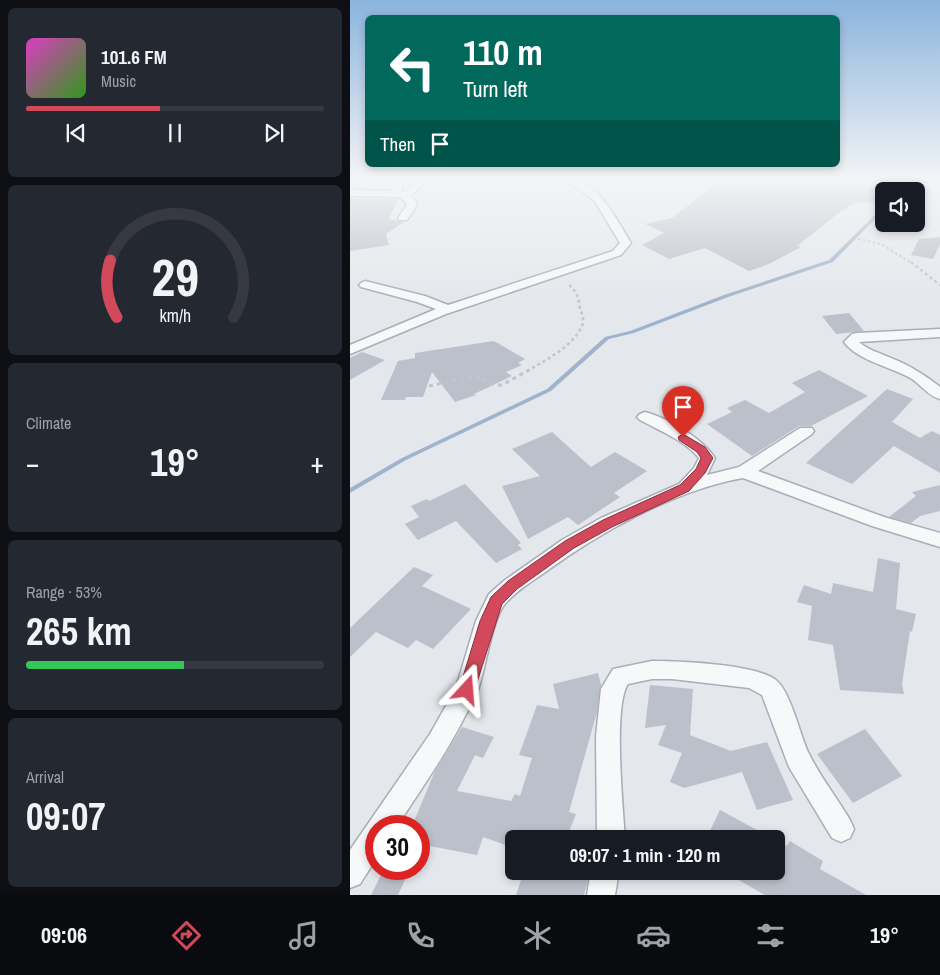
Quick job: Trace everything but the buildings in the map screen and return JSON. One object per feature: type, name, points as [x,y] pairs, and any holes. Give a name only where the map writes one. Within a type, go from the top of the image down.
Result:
[{"type":"street","points":[[350,350],[447,309],[617,253],[626,243],[612,220]]},
{"type":"street","points":[[365,285],[421,299],[447,309]]},
{"type":"street","points":[[940,333],[857,337],[850,342],[856,347],[925,380],[940,394]]},
{"type":"street","points":[[645,417],[683,437],[701,449],[707,458],[701,471],[685,488]]},
{"type":"street","points":[[389,815],[439,742],[467,690],[487,621],[496,600],[512,585],[570,545],[608,523],[685,488],[722,476],[744,472],[806,431]]},
{"type":"street","points":[[744,472],[767,479],[862,517],[940,540]]},
{"type":"street","points":[[610,830],[608,736],[612,689],[621,676],[652,670],[752,679],[770,688],[779,706],[798,760],[841,829]]},
{"type":"street","points":[[350,874],[365,852]]},
{"type":"street","points":[[601,895],[604,880]]},
{"type":"path","points":[[858,239],[874,241],[882,245],[910,261],[940,285]]},
{"type":"path","points":[[429,386],[476,376],[480,376],[495,386],[502,385],[540,363],[570,341],[578,332],[584,320],[580,299],[576,291],[567,283],[550,275]]},
{"type":"waterway","points":[[350,491],[404,459],[549,390],[607,338],[632,332],[726,296],[831,261],[872,220]]},
{"type":"route","points":[[467,690],[476,665],[487,621],[496,600],[512,585],[570,545],[608,523],[685,488],[701,471],[707,458],[701,449],[683,437]]}]
